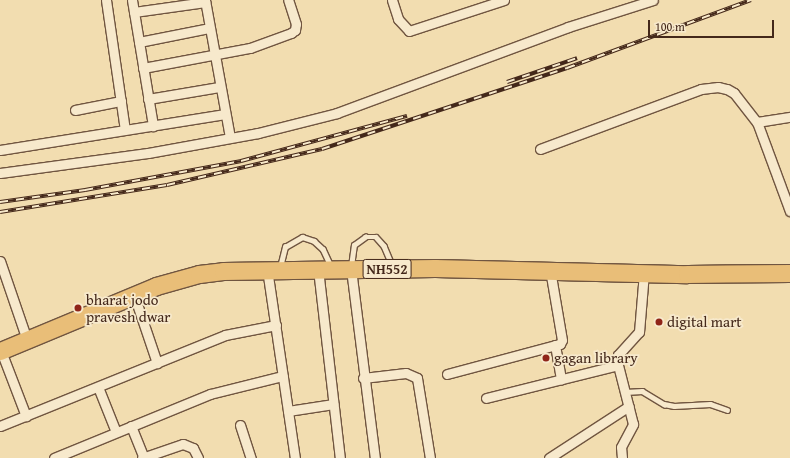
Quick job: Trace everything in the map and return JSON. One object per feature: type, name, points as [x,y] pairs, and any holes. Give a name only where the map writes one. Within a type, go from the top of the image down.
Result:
[{"type":"highway","name":"NH552","points":[[1,351],[134,295],[199,274],[274,269],[394,268],[644,273],[790,273]]},
{"type":"street","points":[[106,0],[126,130]]},
{"type":"street","points":[[132,0],[153,126]]},
{"type":"street","points":[[143,68],[250,48],[295,30],[295,18],[288,0]]},
{"type":"street","points":[[392,0],[398,19],[410,31],[504,0]]},
{"type":"street","points":[[0,173],[148,153],[230,138],[337,113],[568,27],[654,0]]},
{"type":"street","points":[[134,12],[205,1],[213,56],[230,138]]},
{"type":"street","points":[[139,42],[209,28]]},
{"type":"street","points":[[148,99],[220,87]]},
{"type":"street","points":[[540,149],[701,89],[718,87],[734,93],[757,122],[786,187],[790,211]]},
{"type":"street","points":[[75,110],[121,101]]},
{"type":"street","points":[[0,150],[225,114]]},
{"type":"street","points":[[757,122],[790,117]]},
{"type":"street","points":[[0,261],[2,279],[27,340]]},
{"type":"street","points":[[274,269],[276,325],[295,458]]},
{"type":"street","points":[[325,269],[333,404],[340,458]]},
{"type":"street","points":[[350,269],[363,378],[375,458]]},
{"type":"street","points":[[447,374],[555,345],[562,340],[550,270]]},
{"type":"street","points":[[622,458],[621,447],[633,424],[618,365],[618,355],[623,347],[639,332],[644,273]]},
{"type":"street","points":[[134,295],[158,363]]},
{"type":"street","points":[[0,426],[225,335],[276,325]]},
{"type":"street","points":[[555,345],[561,379]]},
{"type":"street","points":[[1,351],[26,416]]},
{"type":"street","points":[[486,398],[618,365]]},
{"type":"street","points":[[363,378],[406,373],[417,378],[430,458]]},
{"type":"street","points":[[54,458],[210,394],[283,376]]},
{"type":"street","points":[[98,387],[116,432]]},
{"type":"street","points":[[288,411],[333,404]]},
{"type":"street","points":[[549,458],[629,406]]},
{"type":"street","points":[[240,425],[251,458]]},
{"type":"street","points":[[131,426],[143,458],[183,444],[193,448],[198,458]]},
{"type":"lane","points":[[274,269],[284,247],[302,237],[314,241],[323,249],[325,269]]},
{"type":"lane","points":[[350,269],[354,245],[365,237],[376,237],[384,246],[394,268]]},
{"type":"lane","points":[[625,392],[642,391],[664,404],[674,406],[710,404],[727,410]]},
{"type":"railway","points":[[0,212],[167,185],[322,149],[567,68],[751,0]]},
{"type":"railway","points":[[507,82],[577,58]]},
{"type":"railway","points":[[0,202],[85,190],[241,161],[407,116]]},
{"type":"place","name":"bharat jodo pravesh dwar","points":[[78,308]]},
{"type":"place","name":"digital mart","points":[[659,322]]},
{"type":"place","name":"gagan library","points":[[546,358]]}]
